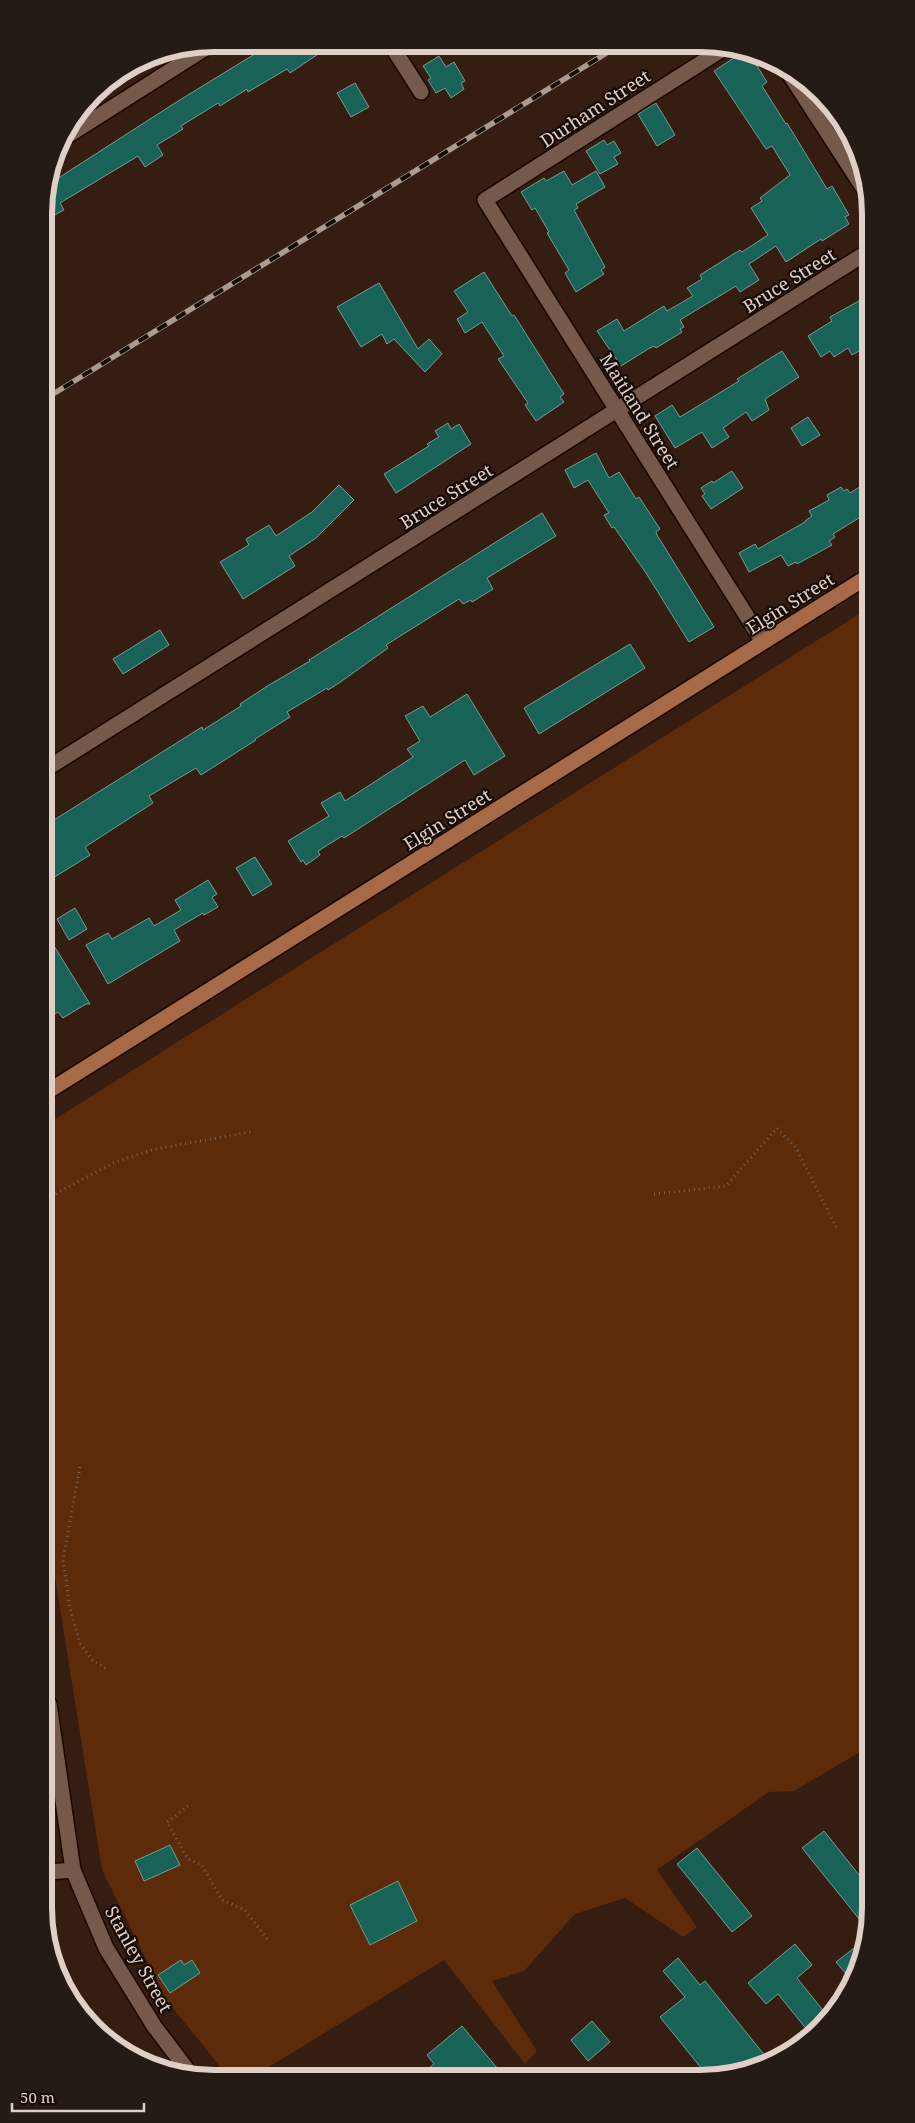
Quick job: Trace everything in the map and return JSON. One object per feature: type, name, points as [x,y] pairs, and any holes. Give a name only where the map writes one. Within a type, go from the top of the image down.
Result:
[{"type":"main road","name":"Elgin Street","points":[[52,1089],[862,579]]},
{"type":"street","points":[[395,52],[421,92]]},
{"type":"street","name":"Durham Street","points":[[485,200],[716,53]]},
{"type":"street","points":[[75,131],[197,54]]},
{"type":"street","points":[[796,84],[858,180]]},
{"type":"street","name":"Maitland Street","points":[[485,200],[763,642]]},
{"type":"street","name":"Bruce Street","points":[[53,764],[862,257]]},
{"type":"street","name":"Stanley Street","points":[[52,1725],[73,1870],[106,1948],[154,2026],[184,2067]]},
{"type":"street","points":[[52,1872],[73,1870]]},
{"type":"path","points":[[654,1194],[726,1186],[777,1128],[796,1148],[837,1229]]},
{"type":"path","points":[[52,1199],[57,1193],[115,1162],[155,1149],[250,1132]]},
{"type":"path","points":[[80,1467],[62,1560],[70,1608],[80,1643],[94,1661],[107,1669]]},
{"type":"path","points":[[188,1806],[167,1822],[188,1859],[202,1865],[222,1900],[245,1910],[267,1938]]},
{"type":"shaded area","points":[[862,612],[862,1751],[794,1791],[769,1792],[657,1870],[697,1927],[683,1937],[625,1898],[575,1914],[524,1971],[492,1981],[537,2051],[525,2064],[444,1960],[264,2070],[223,2070],[167,2001],[102,1870],[52,1560],[52,1121]]},
{"type":"building","points":[[258,52],[321,52],[290,73],[287,69],[248,92],[247,89],[220,106],[218,103],[181,126],[183,129],[157,145],[163,155],[145,167],[138,156],[60,203],[64,210],[53,216],[57,179]]},
{"type":"building","points":[[439,56],[446,67],[454,62],[465,81],[461,83],[464,89],[451,98],[445,88],[436,93],[428,80],[431,78],[423,66]]},
{"type":"building","points":[[736,57],[754,61],[767,82],[762,86],[827,189],[832,186],[849,215],[845,217],[849,224],[822,241],[821,239],[786,262],[776,246],[749,264],[759,280],[740,292],[736,286],[680,320],[684,327],[680,329],[682,332],[656,348],[654,346],[648,349],[621,366],[597,331],[617,319],[624,331],[664,306],[667,311],[693,296],[687,288],[702,279],[700,275],[768,235],[751,208],[762,201],[760,198],[790,175],[772,146],[766,149],[714,71]]},
{"type":"building","points":[[355,83],[369,107],[351,117],[337,93]]},
{"type":"building","points":[[656,103],[675,135],[657,146],[638,114]]},
{"type":"building","points":[[604,140],[607,145],[614,141],[621,153],[614,157],[618,164],[600,174],[586,151]]},
{"type":"building","points":[[564,171],[572,185],[596,171],[605,187],[576,204],[578,208],[574,210],[605,267],[601,270],[604,274],[576,292],[565,273],[569,270],[547,233],[549,232],[535,208],[532,210],[521,192],[544,178],[546,181]]},
{"type":"building","points":[[484,272],[512,316],[514,315],[564,394],[560,397],[564,402],[536,421],[525,405],[528,403],[498,359],[504,356],[482,322],[465,333],[457,319],[468,312],[454,291]]},
{"type":"building","points":[[379,283],[418,349],[429,339],[442,354],[425,372],[394,339],[387,344],[382,334],[361,347],[337,307]]},
{"type":"building","points":[[862,299],[862,349],[852,355],[848,348],[834,357],[830,351],[821,357],[808,336],[832,321],[830,317]]},
{"type":"building","points":[[782,351],[799,377],[765,399],[769,410],[752,421],[746,412],[723,428],[729,437],[712,448],[702,432],[675,448],[655,416],[672,405],[680,417],[739,381],[737,379]]},
{"type":"building","points":[[808,417],[820,435],[802,446],[791,428]]},
{"type":"building","points":[[448,423],[451,429],[459,424],[471,444],[396,493],[384,474],[429,446],[427,444],[439,437],[435,431]]},
{"type":"building","points":[[596,453],[609,478],[619,472],[636,499],[639,497],[660,529],[656,532],[657,535],[714,627],[689,642],[646,573],[614,527],[612,528],[604,515],[609,513],[588,480],[574,488],[565,470]]},
{"type":"building","points":[[732,471],[743,488],[711,509],[702,496],[705,494],[701,488]]},
{"type":"building","points":[[339,485],[354,500],[316,538],[289,556],[295,566],[243,599],[220,562],[249,545],[246,539],[269,525],[276,536],[312,512]]},
{"type":"building","points":[[862,486],[862,516],[833,534],[835,537],[829,541],[832,545],[797,564],[796,562],[788,566],[781,555],[749,572],[739,553],[755,544],[758,549],[805,522],[812,516],[809,511],[829,500],[827,495],[841,487],[844,491],[847,489],[850,493]]},
{"type":"building","points":[[542,513],[556,536],[487,578],[493,589],[472,602],[471,600],[463,604],[459,599],[386,645],[388,648],[339,683],[287,712],[290,717],[201,775],[196,768],[149,796],[153,803],[85,847],[90,855],[53,878],[53,821],[202,727],[203,730],[309,660]]},
{"type":"building","points":[[160,630],[169,645],[123,674],[113,659]]},
{"type":"building","points":[[630,644],[645,668],[539,734],[524,708]]},
{"type":"building","points":[[467,694],[505,756],[474,775],[465,760],[344,838],[342,836],[318,851],[320,855],[306,865],[303,860],[301,862],[288,841],[329,816],[321,803],[340,792],[345,801],[413,757],[407,749],[420,741],[405,716],[423,706],[430,717]]},
{"type":"building","points":[[255,857],[272,884],[253,896],[236,868]]},
{"type":"building","points":[[208,880],[217,894],[212,897],[218,907],[204,915],[203,913],[174,930],[180,941],[108,984],[86,945],[108,933],[112,939],[149,918],[154,926],[181,910],[175,900]]},
{"type":"building","points":[[75,908],[87,929],[69,940],[57,919]]},
{"type":"building","points":[[53,944],[90,1004],[86,1004],[63,1018],[58,1012],[53,1015]]},
{"type":"building","points":[[824,1831],[862,1879],[862,1922],[802,1848]]},
{"type":"building","points":[[170,1845],[180,1865],[144,1881],[135,1861]]},
{"type":"building","points":[[697,1848],[752,1916],[732,1932],[677,1864]]},
{"type":"building","points":[[398,1881],[417,1921],[370,1945],[350,1905]]},
{"type":"building","points":[[795,1944],[812,1965],[797,1978],[824,2012],[807,2030],[778,1994],[766,2004],[748,1983]]},
{"type":"building","points":[[858,1945],[848,1976],[836,1962]]},
{"type":"building","points":[[678,1958],[700,1985],[705,1981],[766,2057],[742,2065],[722,2069],[703,2070],[660,2017],[685,1997],[663,1971]]},
{"type":"building","points":[[181,1960],[184,1965],[192,1960],[200,1973],[170,1993],[158,1975]]},
{"type":"building","points":[[592,2021],[610,2042],[588,2061],[571,2040]]},
{"type":"building","points":[[462,2026],[499,2070],[426,2070],[434,2064],[427,2055]]},
{"type":"railway","points":[[53,394],[608,52]]}]
